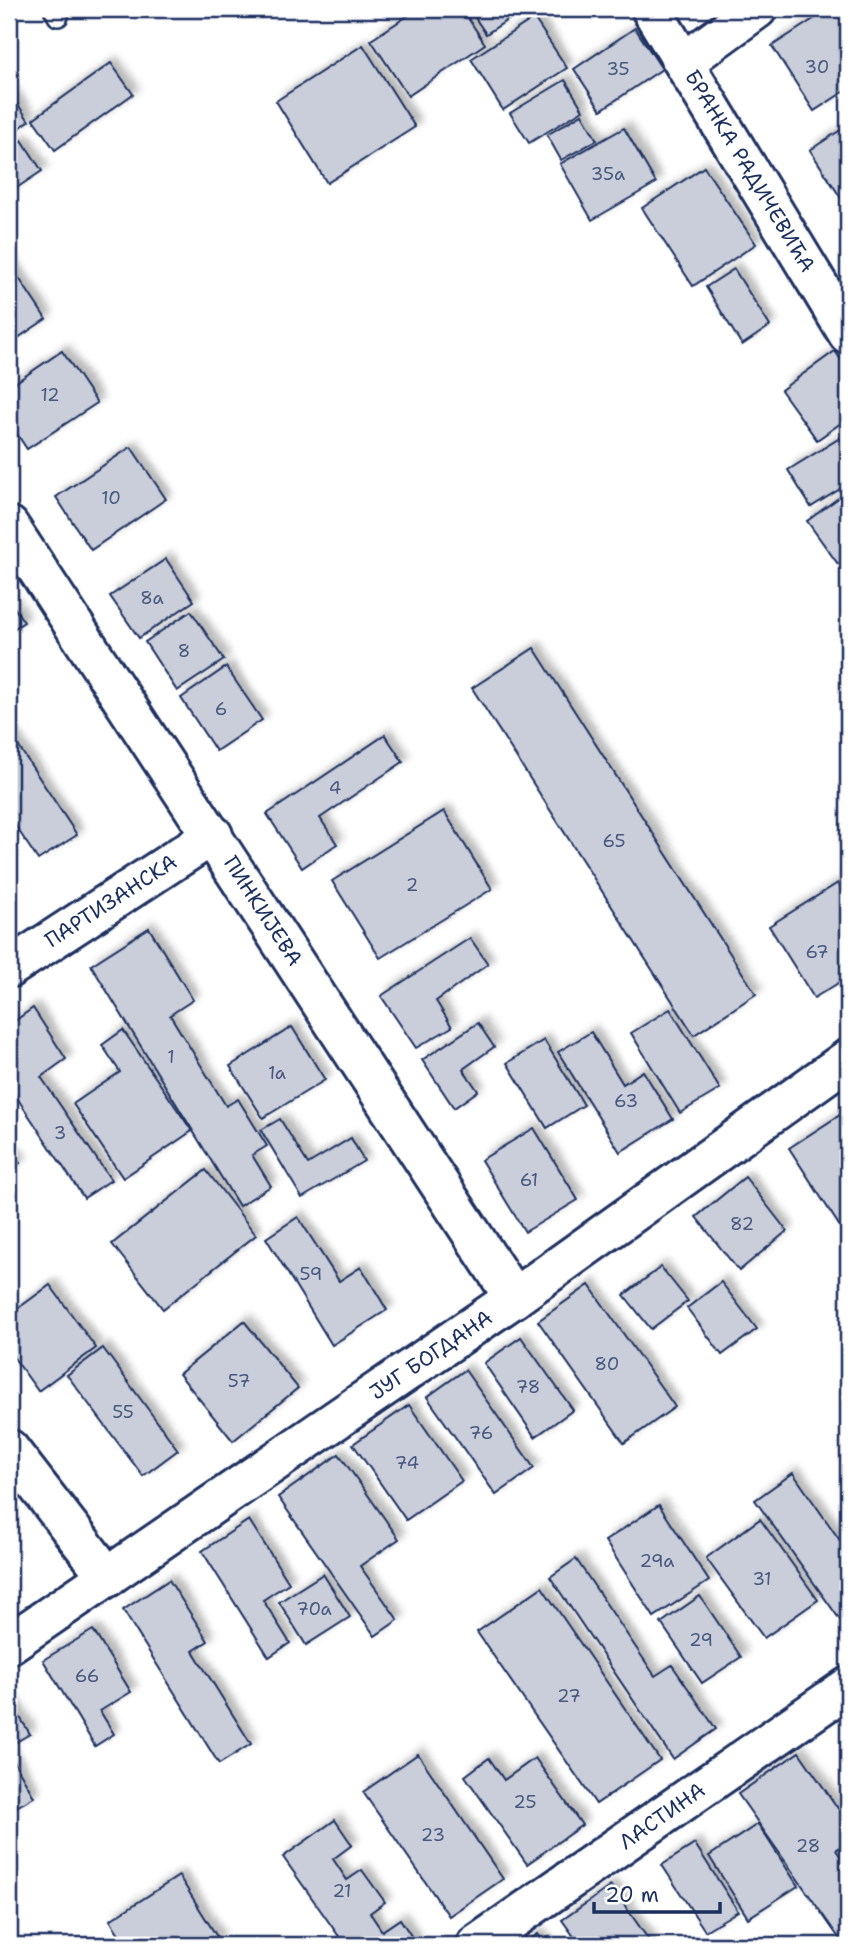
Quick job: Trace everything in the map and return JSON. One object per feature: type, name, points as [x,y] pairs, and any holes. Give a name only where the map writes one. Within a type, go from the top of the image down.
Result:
[{"type":"street","name":"БРАНКА РАДИЧЕВИЋА","points":[[651,9],[848,334]]},
{"type":"street","points":[[684,62],[757,9]]},
{"type":"street","name":"ПИНКИЈЕВА","points":[[9,526],[514,1298]]},
{"type":"street","name":"ПАРТИЗАНСКА","points":[[9,968],[213,835]]},
{"type":"street","name":"ЈУГ БОГДАНА","points":[[9,1644],[514,1298],[848,1059]]},
{"type":"street","points":[[9,1449],[108,1577]]},
{"type":"street","name":"ЛАСТИНА","points":[[475,1945],[848,1687]]},
{"type":"building","points":[[418,9],[462,9],[485,44],[408,96],[371,40]]},
{"type":"building","points":[[469,9],[524,9],[486,34]]},
{"type":"building","points":[[829,9],[848,9],[848,89],[814,111],[772,46]]},
{"type":"building","points":[[534,18],[567,68],[503,110],[471,59]]},
{"type":"building","points":[[635,28],[662,69],[601,110],[574,69]]},
{"type":"building","points":[[363,45],[415,127],[327,183],[276,101]]},
{"type":"building","points":[[111,63],[133,94],[55,150],[33,119]]},
{"type":"building","points":[[565,80],[583,110],[529,143],[510,113]]},
{"type":"building","points":[[9,91],[29,121],[9,135]]},
{"type":"building","points":[[582,114],[597,140],[561,160],[547,135]]},
{"type":"building","points":[[848,125],[848,209],[810,150]]},
{"type":"building","points":[[624,128],[656,183],[592,220],[560,164]]},
{"type":"building","points":[[22,140],[42,171],[9,193],[9,149]]},
{"type":"building","points":[[704,167],[756,244],[693,286],[642,208]]},
{"type":"building","points":[[9,263],[46,319],[9,344]]},
{"type":"building","points":[[734,269],[770,326],[742,345],[706,287]]},
{"type":"building","points":[[62,351],[97,403],[27,449],[9,422],[9,387]]},
{"type":"building","points":[[835,351],[848,370],[848,418],[817,440],[781,390]]},
{"type":"building","points":[[840,438],[848,451],[848,484],[811,507],[788,470]]},
{"type":"building","points":[[131,447],[166,499],[91,550],[56,497]]},
{"type":"building","points":[[848,491],[848,557],[838,564],[807,521]]},
{"type":"building","points":[[166,559],[194,601],[139,638],[110,596]]},
{"type":"building","points":[[9,600],[24,622],[9,632]]},
{"type":"building","points":[[191,611],[224,660],[177,691],[145,642]]},
{"type":"building","points":[[848,629],[848,646],[840,633]]},
{"type":"building","points":[[534,648],[756,994],[694,1035],[472,688]]},
{"type":"building","points":[[226,667],[262,720],[216,751],[181,698]]},
{"type":"building","points":[[9,732],[77,835],[38,860],[9,816]]},
{"type":"building","points":[[385,735],[403,762],[320,818],[337,844],[302,868],[267,814]]},
{"type":"building","points":[[444,811],[492,889],[380,958],[332,881]]},
{"type":"building","points":[[838,883],[848,900],[848,977],[814,998],[769,926]]},
{"type":"building","points":[[149,928],[193,1000],[170,1015],[226,1106],[238,1099],[267,1146],[252,1155],[271,1186],[239,1206],[91,965]]},
{"type":"building","points":[[470,938],[488,964],[436,1001],[452,1027],[416,1048],[381,996]]},
{"type":"building","points":[[33,1008],[66,1059],[41,1077],[111,1180],[84,1198],[9,1086],[9,1025]]},
{"type":"building","points":[[670,1009],[720,1089],[680,1113],[631,1033]]},
{"type":"building","points":[[478,1023],[494,1047],[463,1069],[478,1091],[454,1108],[422,1060]]},
{"type":"building","points":[[292,1027],[325,1080],[263,1118],[230,1066]]},
{"type":"building","points":[[123,1030],[192,1131],[123,1178],[73,1104],[120,1072],[102,1045]]},
{"type":"building","points":[[591,1032],[623,1084],[643,1071],[673,1119],[620,1152],[558,1052]]},
{"type":"building","points":[[544,1040],[584,1105],[547,1128],[507,1063]]},
{"type":"building","points":[[840,1115],[848,1128],[848,1239],[789,1148]]},
{"type":"building","points":[[280,1119],[308,1164],[351,1138],[364,1161],[302,1198],[261,1130]]},
{"type":"building","points":[[534,1128],[578,1200],[525,1232],[481,1160]]},
{"type":"building","points":[[9,1149],[20,1163],[9,1172]]},
{"type":"building","points":[[206,1170],[256,1235],[163,1309],[112,1244]]},
{"type":"building","points":[[745,1177],[787,1231],[739,1271],[696,1217]]},
{"type":"building","points":[[298,1217],[339,1281],[361,1267],[387,1310],[332,1345],[266,1238]]},
{"type":"building","points":[[661,1267],[688,1301],[651,1329],[624,1295]]},
{"type":"building","points":[[721,1282],[757,1329],[722,1355],[687,1308]]},
{"type":"building","points":[[50,1285],[96,1348],[38,1391],[9,1351],[9,1315]]},
{"type":"building","points":[[589,1285],[675,1407],[624,1443],[538,1321]]},
{"type":"building","points":[[244,1321],[298,1388],[233,1441],[179,1374]]},
{"type":"building","points":[[521,1337],[573,1410],[535,1437],[484,1363]]},
{"type":"building","points":[[103,1348],[178,1450],[143,1476],[67,1375]]},
{"type":"building","points":[[465,1370],[534,1468],[496,1495],[427,1397]]},
{"type":"building","points":[[409,1405],[462,1481],[406,1520],[353,1444]]},
{"type":"building","points":[[339,1454],[399,1539],[360,1566],[398,1620],[375,1636],[278,1497]]},
{"type":"building","points":[[793,1473],[848,1552],[848,1631],[755,1500]]},
{"type":"building","points":[[659,1505],[709,1581],[654,1617],[605,1541]]},
{"type":"building","points":[[760,1519],[818,1600],[764,1638],[706,1558]]},
{"type":"building","points":[[249,1520],[289,1583],[263,1600],[290,1643],[269,1657],[202,1551]]},
{"type":"building","points":[[576,1559],[655,1676],[672,1665],[716,1729],[673,1759],[550,1577]]},
{"type":"building","points":[[323,1574],[350,1617],[306,1645],[279,1602]]},
{"type":"building","points":[[169,1580],[208,1641],[193,1651],[251,1744],[219,1764],[123,1610]]},
{"type":"building","points":[[542,1587],[660,1760],[596,1804],[477,1632]]},
{"type":"building","points":[[700,1596],[741,1657],[702,1683],[661,1623]]},
{"type":"building","points":[[93,1630],[131,1692],[100,1711],[114,1734],[95,1746],[43,1660]]},
{"type":"building","points":[[12,1704],[30,1734],[9,1746],[9,1706]]},
{"type":"building","points":[[799,1752],[848,1823],[848,1841],[836,1850],[848,1867],[848,1945],[844,1945],[738,1794]]},
{"type":"building","points":[[9,1753],[34,1797],[13,1809],[9,1802]]},
{"type":"building","points":[[418,1754],[503,1879],[449,1916],[363,1792]]},
{"type":"building","points":[[489,1758],[504,1780],[535,1758],[582,1825],[527,1864],[465,1776]]},
{"type":"building","points":[[335,1820],[352,1845],[333,1859],[347,1880],[362,1870],[385,1902],[370,1913],[382,1931],[400,1919],[417,1945],[345,1945],[283,1857]]},
{"type":"building","points":[[758,1824],[798,1886],[748,1918],[709,1856]]},
{"type":"building","points":[[695,1844],[738,1911],[705,1931],[662,1865]]},
{"type":"building","points":[[179,1876],[219,1940],[211,1945],[126,1945],[110,1920]]},
{"type":"building","points":[[611,1886],[651,1943],[648,1945],[580,1945],[562,1920]]},
{"type":"building","points":[[538,1934],[546,1945],[522,1945]]}]
